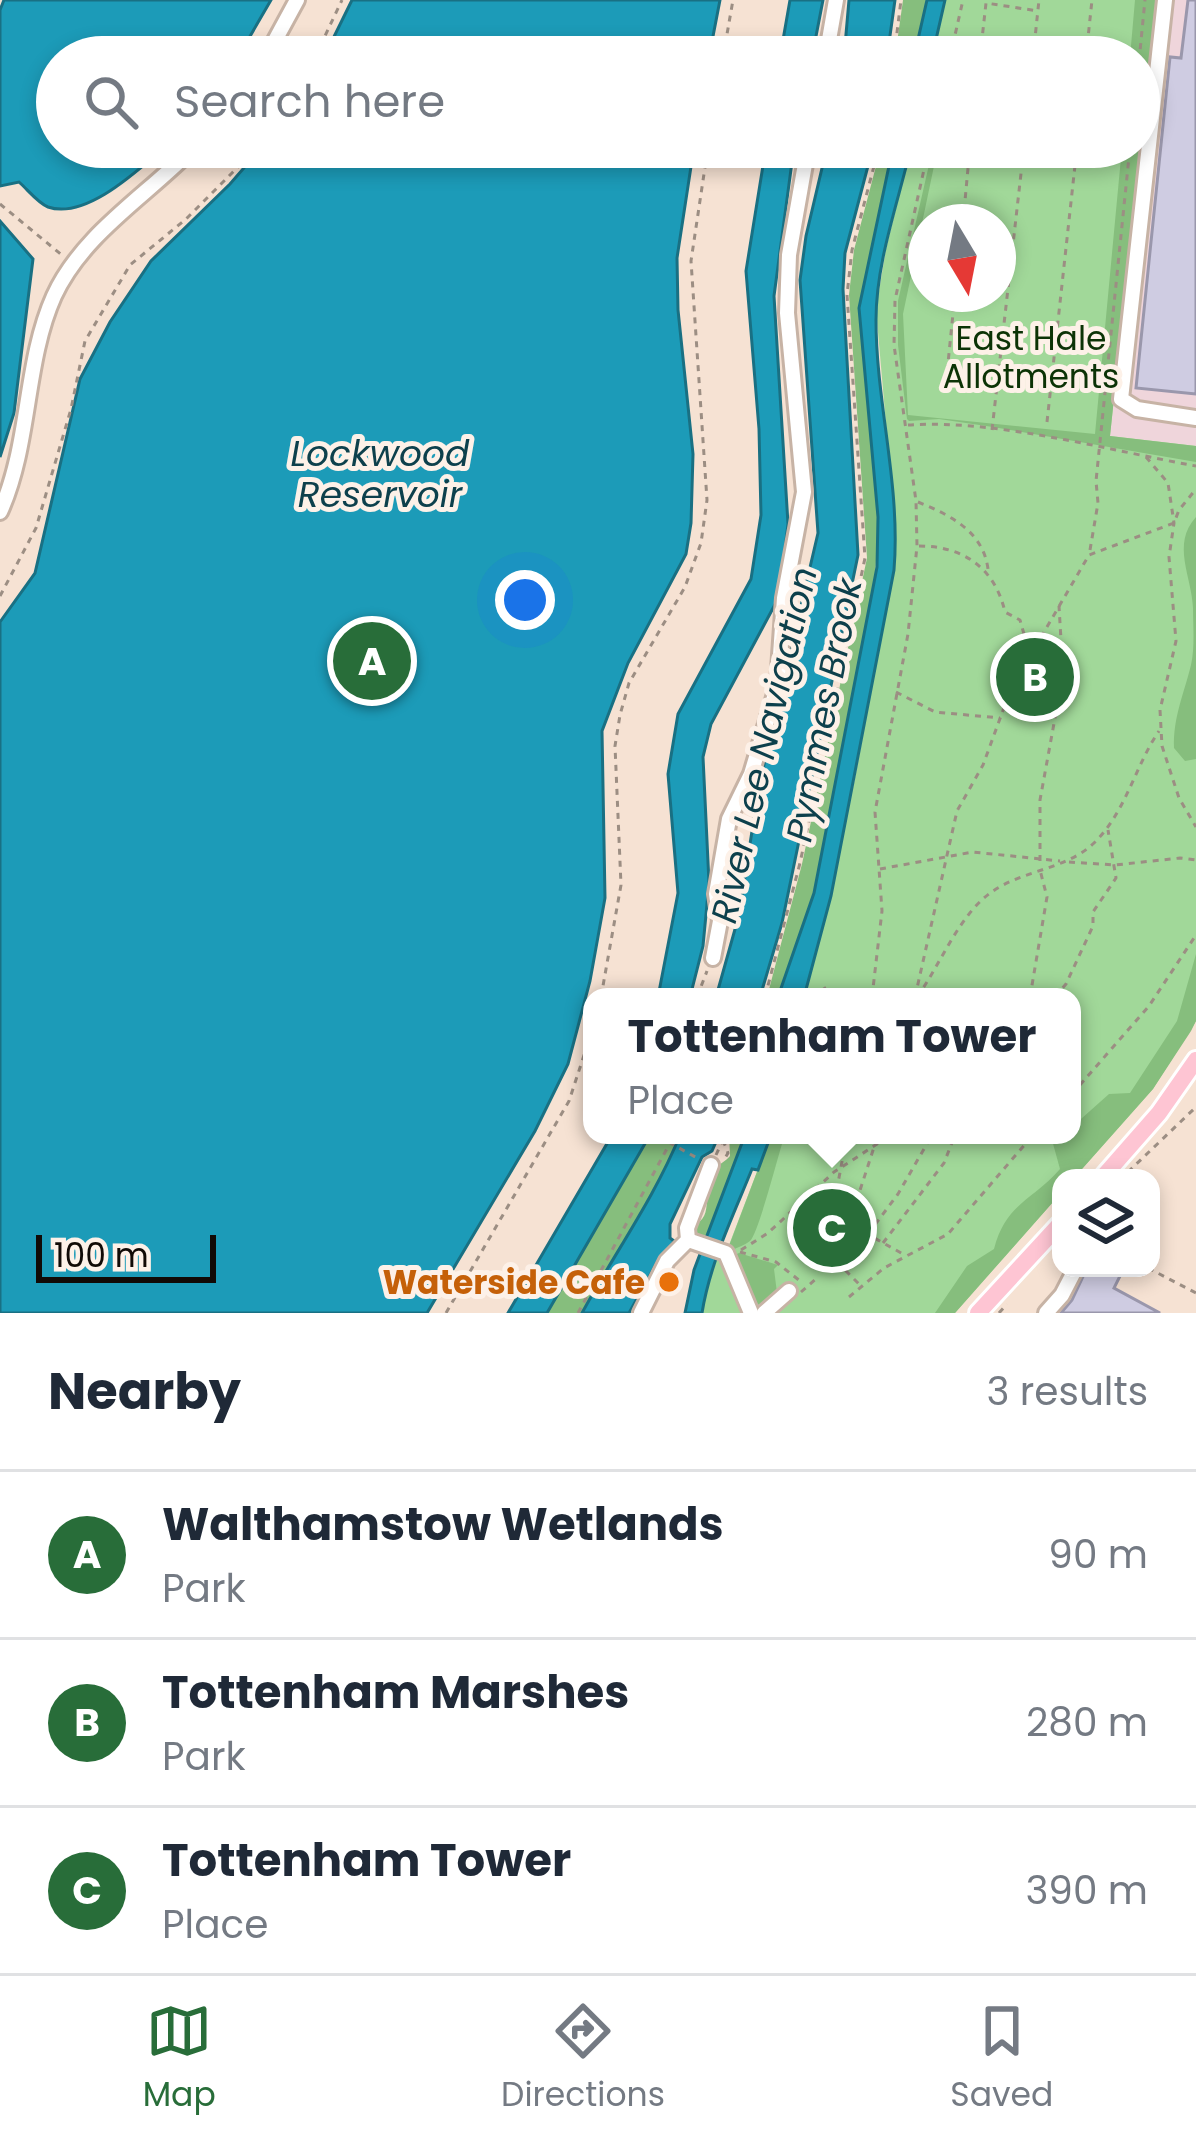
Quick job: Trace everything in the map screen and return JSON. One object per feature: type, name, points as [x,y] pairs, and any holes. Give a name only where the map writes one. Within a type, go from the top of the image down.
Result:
[{"type":"main road","points":[[1110,1169],[1160,1112],[1196,1060]]},
{"type":"main road","points":[[978,1313],[1052,1233]]},
{"type":"lane","points":[[277,36],[297,0]]},
{"type":"lane","points":[[830,36],[836,0]]},
{"type":"lane","points":[[1160,52],[1166,0]]},
{"type":"lane","points":[[0,512],[24,439],[41,338],[54,296],[73,265],[122,211],[170,168]]},
{"type":"lane","points":[[713,958],[720,921],[716,895],[729,819],[751,774],[778,684],[781,619],[804,492],[787,314],[789,255],[804,168]]},
{"type":"lane","points":[[1147,168],[1120,399],[1137,409],[1196,418]]},
{"type":"lane","points":[[710,1163],[687,1228],[695,1242],[729,1253],[751,1313]]},
{"type":"lane","points":[[640,1313],[667,1261],[695,1242]]},
{"type":"lane","points":[[1046,1313],[1071,1277]]},
{"type":"lane","points":[[764,1313],[796,1289]]},
{"type":"path","points":[[325,36],[342,0]]},
{"type":"path","points":[[727,36],[733,0]]},
{"type":"path","points":[[897,36],[901,0]]},
{"type":"path","points":[[955,36],[963,0]]},
{"type":"path","points":[[1035,36],[1039,0]]},
{"type":"path","points":[[1089,36],[1093,0]]},
{"type":"path","points":[[1141,36],[1145,0]]},
{"type":"path","points":[[982,36],[986,3],[1038,11]]},
{"type":"path","points":[[0,596],[36,528],[86,341],[130,266],[237,168]]},
{"type":"path","points":[[603,988],[621,885],[615,746],[620,715],[629,683],[685,587],[701,543],[707,500],[691,261],[705,168]]},
{"type":"path","points":[[767,988],[796,881],[865,558],[847,295],[852,250],[873,168]]},
{"type":"path","points":[[873,988],[882,911],[875,812],[910,620],[917,546],[916,502],[894,345],[895,300],[924,168]]},
{"type":"path","points":[[965,204],[968,168]]},
{"type":"path","points":[[992,430],[1022,168]]},
{"type":"path","points":[[1047,422],[1075,168]]},
{"type":"path","points":[[918,988],[956,811],[983,765],[1030,656],[1089,555],[1098,503],[1096,482],[1128,168]]},
{"type":"path","points":[[0,204],[73,265]]},
{"type":"path","points":[[946,383],[953,312]]},
{"type":"path","points":[[905,424],[992,430],[1196,466]]},
{"type":"path","points":[[907,436],[920,424]]},
{"type":"path","points":[[1146,457],[1168,483],[1174,523]]},
{"type":"path","points":[[1196,488],[1174,523],[1169,557],[1176,641],[1160,710],[1171,777],[1196,827]]},
{"type":"path","points":[[916,502],[958,518],[986,554],[1005,612],[1019,620],[1030,656]]},
{"type":"path","points":[[1089,555],[1174,523]]},
{"type":"path","points":[[917,546],[942,546],[988,571]]},
{"type":"path","points":[[1032,988],[1047,897],[1040,865],[1040,800],[1063,674],[1058,604]]},
{"type":"path","points":[[896,692],[935,712],[1001,718]]},
{"type":"path","points":[[1063,862],[1085,850],[1107,829],[1160,729]]},
{"type":"path","points":[[1063,988],[1093,926],[1094,912],[1116,878],[1107,829]]},
{"type":"path","points":[[878,869],[988,852],[1040,865],[1196,860]]},
{"type":"path","points":[[922,988],[983,899],[1040,865]]},
{"type":"path","points":[[1081,1084],[1149,1006],[1196,935]]},
{"type":"path","points":[[701,988],[713,958]]},
{"type":"path","points":[[446,1313],[569,1101],[583,1058]]},
{"type":"path","points":[[1131,1169],[1196,1107]]},
{"type":"path","points":[[578,1313],[673,1144],[710,1163],[728,1156],[725,1144]]},
{"type":"path","points":[[719,1149],[721,1144]]},
{"type":"path","points":[[812,1265],[827,1238],[845,1144]]},
{"type":"path","points":[[729,1253],[768,1234],[805,1195],[873,1144]]},
{"type":"path","points":[[849,1224],[874,1144]]},
{"type":"path","points":[[868,1234],[898,1195],[927,1144]]},
{"type":"path","points":[[883,1243],[925,1190],[951,1144]]},
{"type":"path","points":[[849,1297],[906,1256],[948,1234],[1025,1144]]},
{"type":"path","points":[[831,1214],[906,1256]]},
{"type":"path","points":[[826,1268],[836,1261],[838,1251],[827,1238]]},
{"type":"path","points":[[729,1253],[776,1262],[796,1289],[818,1277]]},
{"type":"path","points":[[836,1261],[860,1286]]},
{"type":"path","points":[[1160,1274],[1196,1293]]},
{"type":"shaded area","points":[[1156,0],[1196,0],[1196,446],[1110,436],[1138,168],[1160,168],[1160,36],[1152,36]]},
{"type":"green space","points":[[903,0],[927,0],[919,36],[898,36]]},
{"type":"green space","points":[[945,0],[1156,0],[1152,36],[937,36]]},
{"type":"green space","points":[[1135,0],[1156,0],[1152,36],[1132,36]]},
{"type":"green space","points":[[875,168],[889,168],[859,308],[878,517],[875,582],[814,893],[781,988],[769,988],[802,864],[867,558],[849,295],[854,250]]},
{"type":"green space","name":"East Hale Allotments","points":[[906,168],[1138,168],[1110,436],[1196,446],[1196,1021],[1153,1089],[1082,1169],[1052,1169],[1052,1203],[955,1313],[702,1313],[723,1243],[729,1245],[768,1144],[1081,1144],[1081,988],[805,988],[854,783],[894,570],[894,516],[876,309]]},
{"type":"green space","points":[[928,168],[934,168],[926,204],[920,204]]},
{"type":"green space","points":[[1120,168],[1138,168],[1110,436],[1196,446],[1196,462],[939,419],[909,421],[907,419],[898,345],[898,301],[908,257],[903,314],[908,415],[1095,434]]},
{"type":"green space","points":[[1196,517],[1196,759],[1185,761],[1174,748],[1174,737],[1193,651],[1193,608],[1184,549]]},
{"type":"green space","points":[[1196,954],[1196,1021],[1191,1031],[1153,1089],[1082,1169],[1060,1169],[1053,1144],[1081,1144],[1081,1119],[1109,1094],[1130,1093],[1177,1021]]},
{"type":"green space","points":[[645,1144],[676,1144],[582,1313],[547,1313]]},
{"type":"green space","points":[[729,1144],[742,1144],[706,1236],[694,1233],[692,1226],[700,1222],[706,1209],[710,1177],[730,1156]]},
{"type":"green space","points":[[768,1144],[782,1144],[750,1241],[732,1250],[729,1246]]},
{"type":"green space","points":[[1050,1180],[1052,1203],[955,1313],[935,1313],[967,1266],[994,1249],[1013,1212]]},
{"type":"green space","points":[[735,1255],[778,1265],[774,1269],[777,1293],[763,1305],[754,1304],[747,1293],[750,1287]]},
{"type":"water","points":[[4,0],[271,0],[250,36],[36,36],[36,168],[141,168],[95,200],[63,209],[44,205],[19,182],[0,186],[0,10]]},
{"type":"water","points":[[352,0],[720,0],[713,36],[334,36]]},
{"type":"water","points":[[790,0],[823,0],[816,36],[784,36]]},
{"type":"water","points":[[849,0],[895,0],[890,36],[846,36]]},
{"type":"water","points":[[927,0],[945,0],[937,36],[919,36]]},
{"type":"water","name":"Lockwood Reservoir","points":[[244,168],[691,168],[677,258],[693,454],[686,554],[628,663],[602,731],[605,898],[568,1064],[535,1131],[427,1313],[0,1313],[0,622],[35,573],[80,379],[110,322],[151,261]]},
{"type":"water","points":[[763,168],[791,168],[774,296],[788,524],[779,597],[711,724],[703,757],[709,883],[703,946],[692,988],[660,988],[678,893],[668,774],[678,714],[751,579],[761,515],[746,271]]},
{"type":"water","name":"Pymmes Brook","points":[[822,168],[867,168],[845,253],[843,289],[858,555],[782,923],[763,988],[719,988],[739,915],[759,786],[818,533],[800,280]]},
{"type":"water","points":[[889,168],[906,168],[884,255],[876,320],[894,507],[894,570],[831,896],[806,988],[781,988],[814,893],[877,567],[878,517],[859,308]]},
{"type":"water","points":[[0,221],[33,259],[14,413],[0,457]]},
{"type":"water","points":[[607,1144],[645,1144],[547,1313],[508,1313]]},
{"type":"water","points":[[676,1144],[715,1144],[702,1157],[670,1224],[674,1241],[629,1313],[582,1313],[646,1203]]},
{"type":"water","points":[[742,1144],[768,1144],[758,1170],[752,1169],[723,1240],[702,1313],[685,1313],[694,1270]]},
{"type":"building","points":[[1188,0],[1196,0],[1196,394],[1136,388],[1170,57],[1181,58]]},
{"type":"building","points":[[1083,1277],[1120,1277],[1114,1288],[1160,1313],[1061,1313]]},
{"type":"place","name":"Walthamstow Wetlands","points":[[372,661]]},
{"type":"place","name":"Tottenham Marshes","points":[[1035,677]]},
{"type":"place","name":"Tottenham Tower","points":[[832,1228]]},
{"type":"place","name":"Waterside Cafe","points":[[669,1282]]},
{"type":"water label","name":"River Lee Navigation","points":[[764,745]]}]
